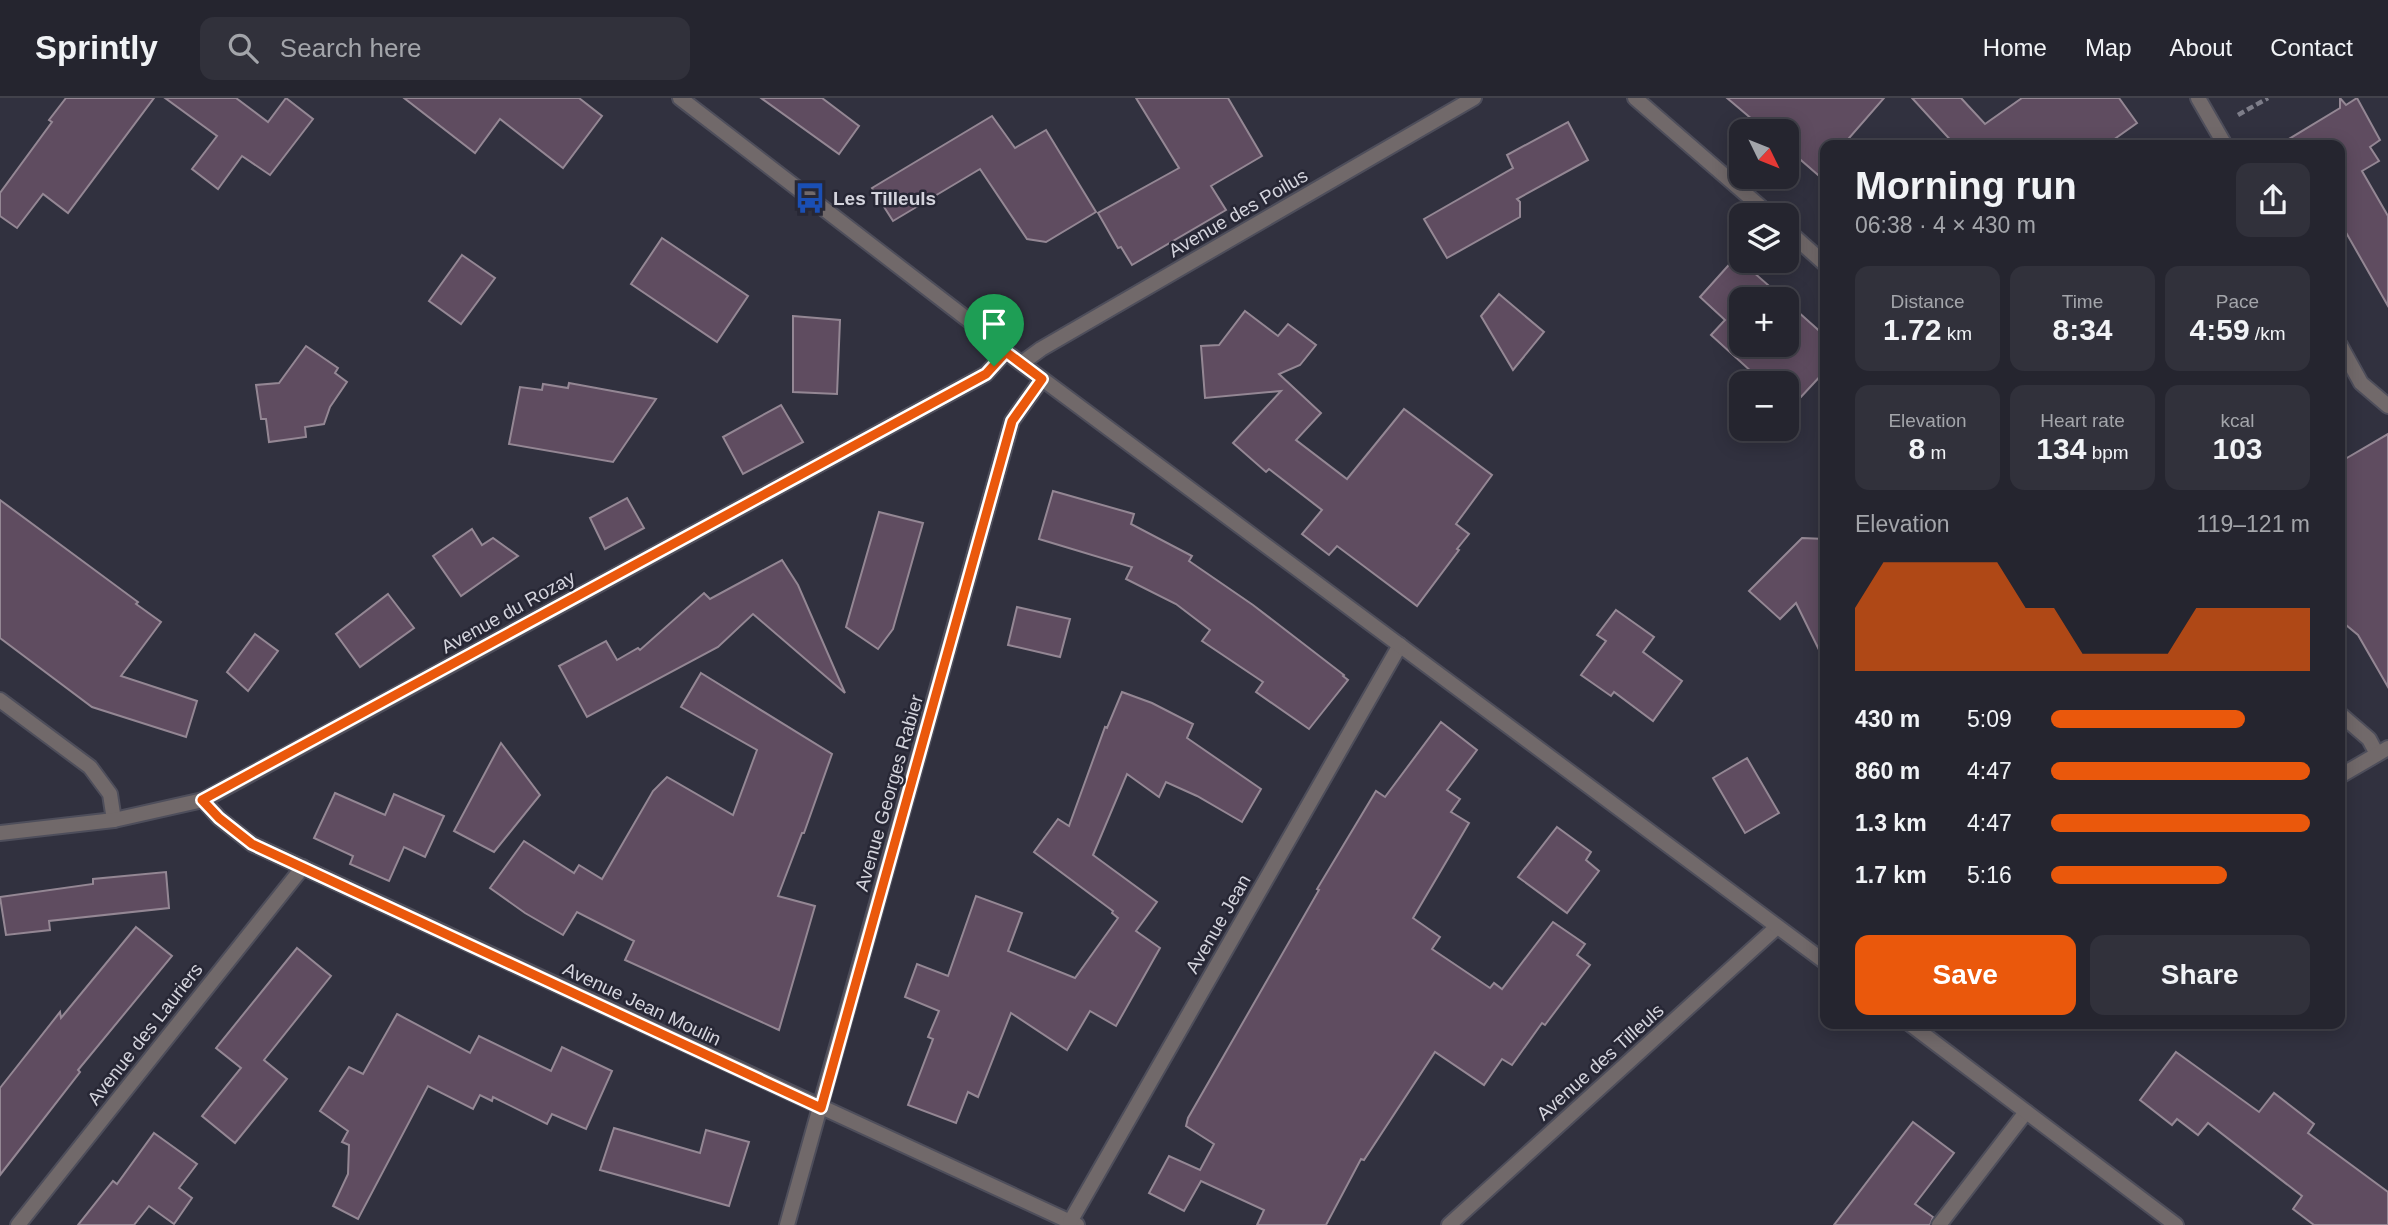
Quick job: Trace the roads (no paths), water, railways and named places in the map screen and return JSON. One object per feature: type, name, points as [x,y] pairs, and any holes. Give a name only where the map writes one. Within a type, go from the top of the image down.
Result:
[{"type":"street","points":[[680,98],[971,322],[1006,352],[1820,958]]},
{"type":"street","name":"Avenue des Poilus","points":[[1021,363],[1474,98]]},
{"type":"street","points":[[1636,98],[1756,203]]},
{"type":"street","points":[[2199,98],[2222,140]]},
{"type":"street","points":[[1799,241],[1820,260]]},
{"type":"street","name":"Avenue du Rozay","points":[[0,833],[114,820],[202,800],[986,374],[1006,352]]},
{"type":"street","points":[[2345,354],[2361,383],[2388,406]]},
{"type":"street","name":"Avenue Georges Rabier","points":[[787,1225],[1012,421],[1042,379]]},
{"type":"street","name":"Avenue Jean","points":[[1073,1223],[1399,645]]},
{"type":"street","points":[[0,700],[90,767],[110,794],[114,820]]},
{"type":"street","points":[[2345,718],[2383,751],[2345,773]]},
{"type":"street","name":"Avenue Jean Moulin","points":[[202,800],[219,818],[252,844],[1073,1223]]},
{"type":"street","name":"Avenue des Lauriers","points":[[18,1225],[303,867]]},
{"type":"street","name":"Avenue des Tilleuls","points":[[1448,1225],[1777,927]]},
{"type":"street","points":[[1917,1029],[2176,1225]]},
{"type":"street","points":[[1939,1225],[2026,1112]]},
{"type":"place","name":"Les Tilleuls","points":[[810,198]]}]
